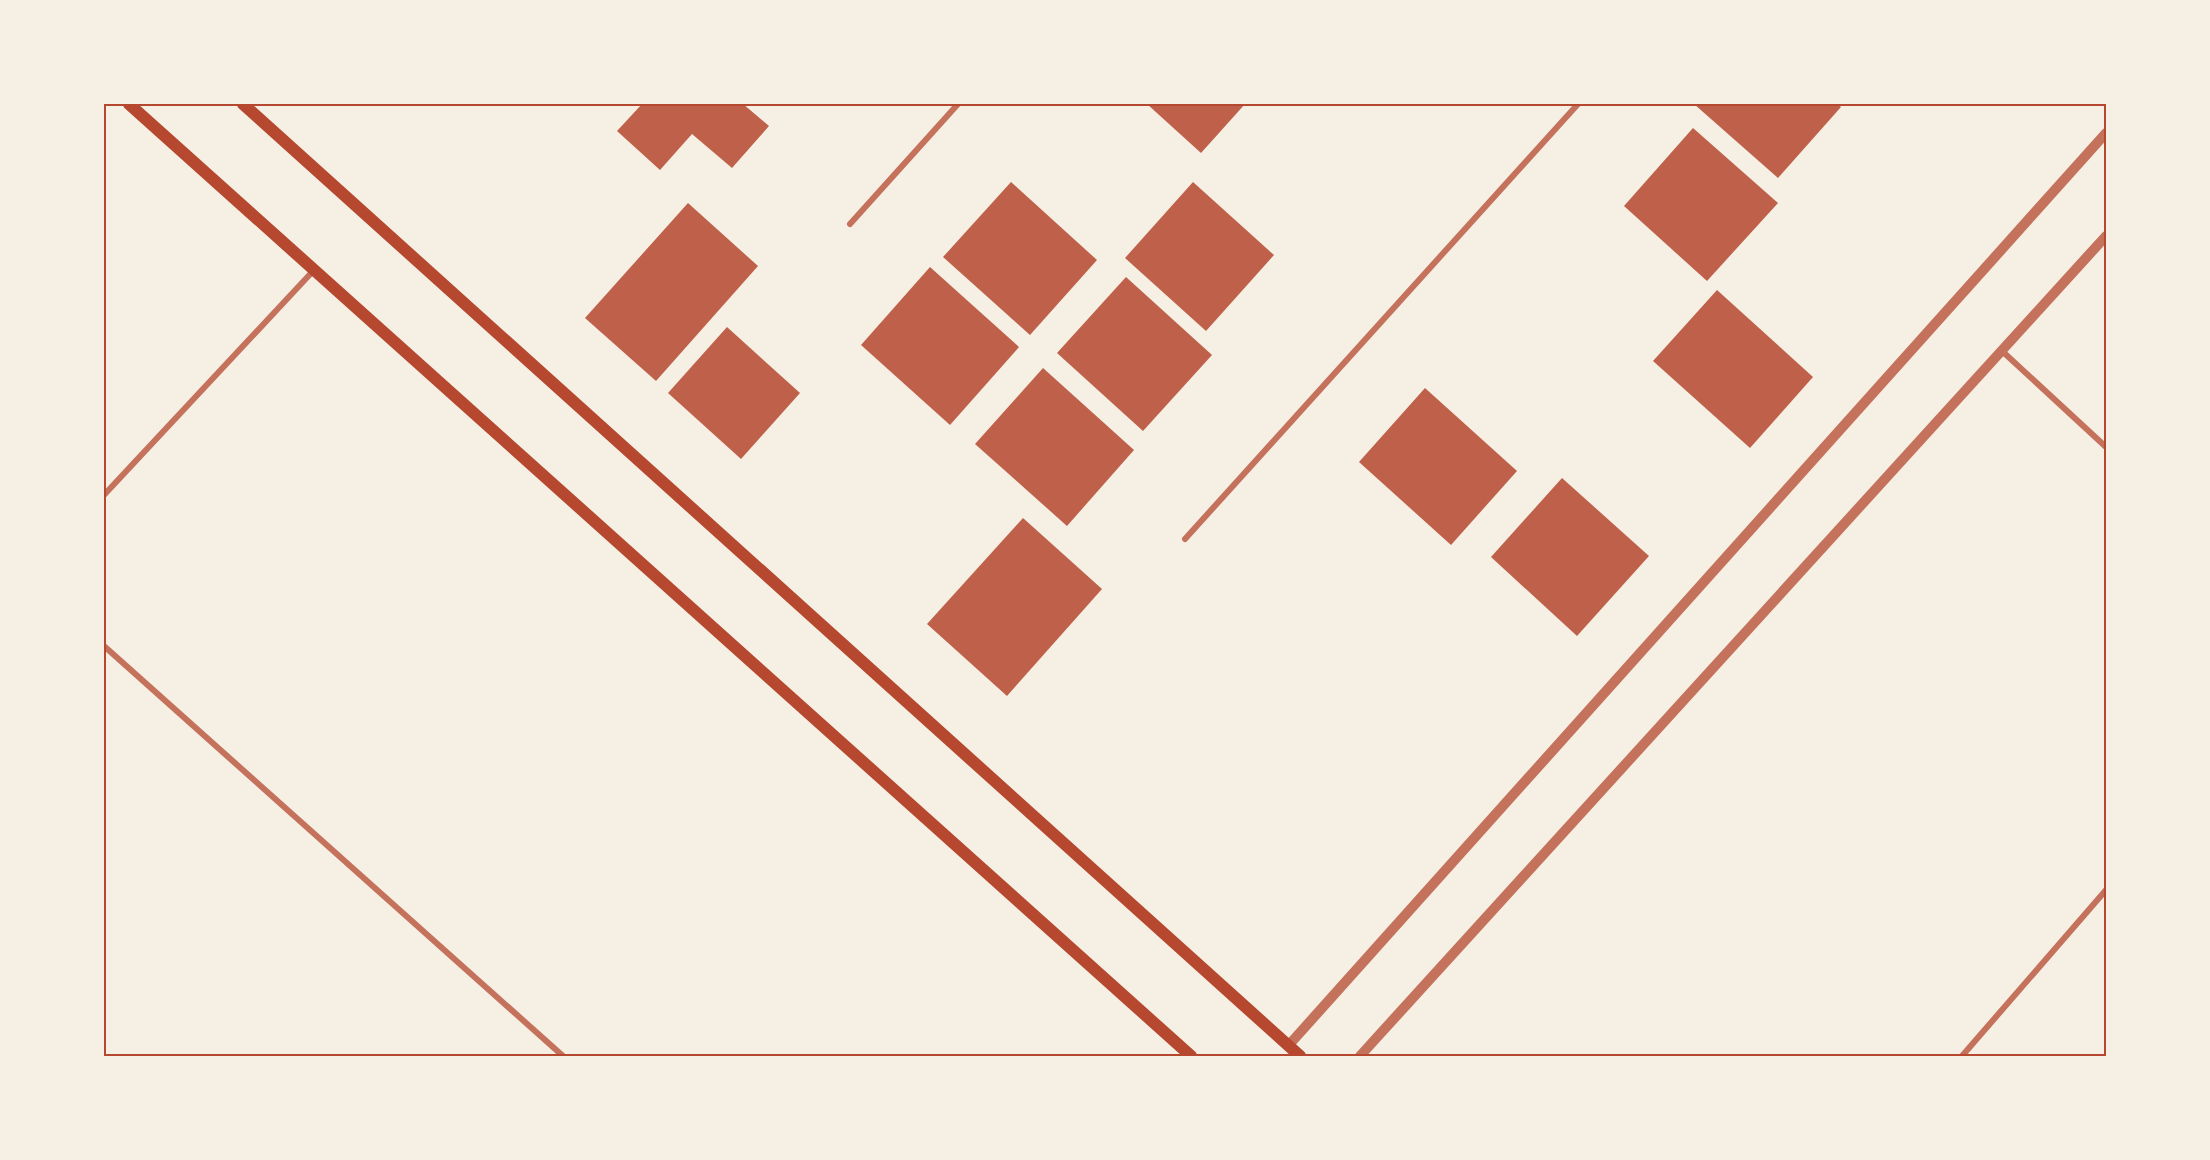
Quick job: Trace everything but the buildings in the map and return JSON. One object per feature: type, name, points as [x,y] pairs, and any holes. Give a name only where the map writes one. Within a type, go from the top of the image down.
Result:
[{"type":"main road","points":[[129,104],[1191,1056]]},
{"type":"main road","points":[[243,104],[1300,1056]]},
{"type":"street","points":[[850,224],[958,104]]},
{"type":"street","points":[[1185,539],[1578,104]]},
{"type":"street","points":[[1287,1046],[2106,133]]},
{"type":"street","points":[[1360,1056],[2106,236]]},
{"type":"street","points":[[104,495],[315,270]]},
{"type":"street","points":[[2002,351],[2106,447]]},
{"type":"street","points":[[104,646],[563,1056]]},
{"type":"street","points":[[1962,1056],[2106,890]]}]
